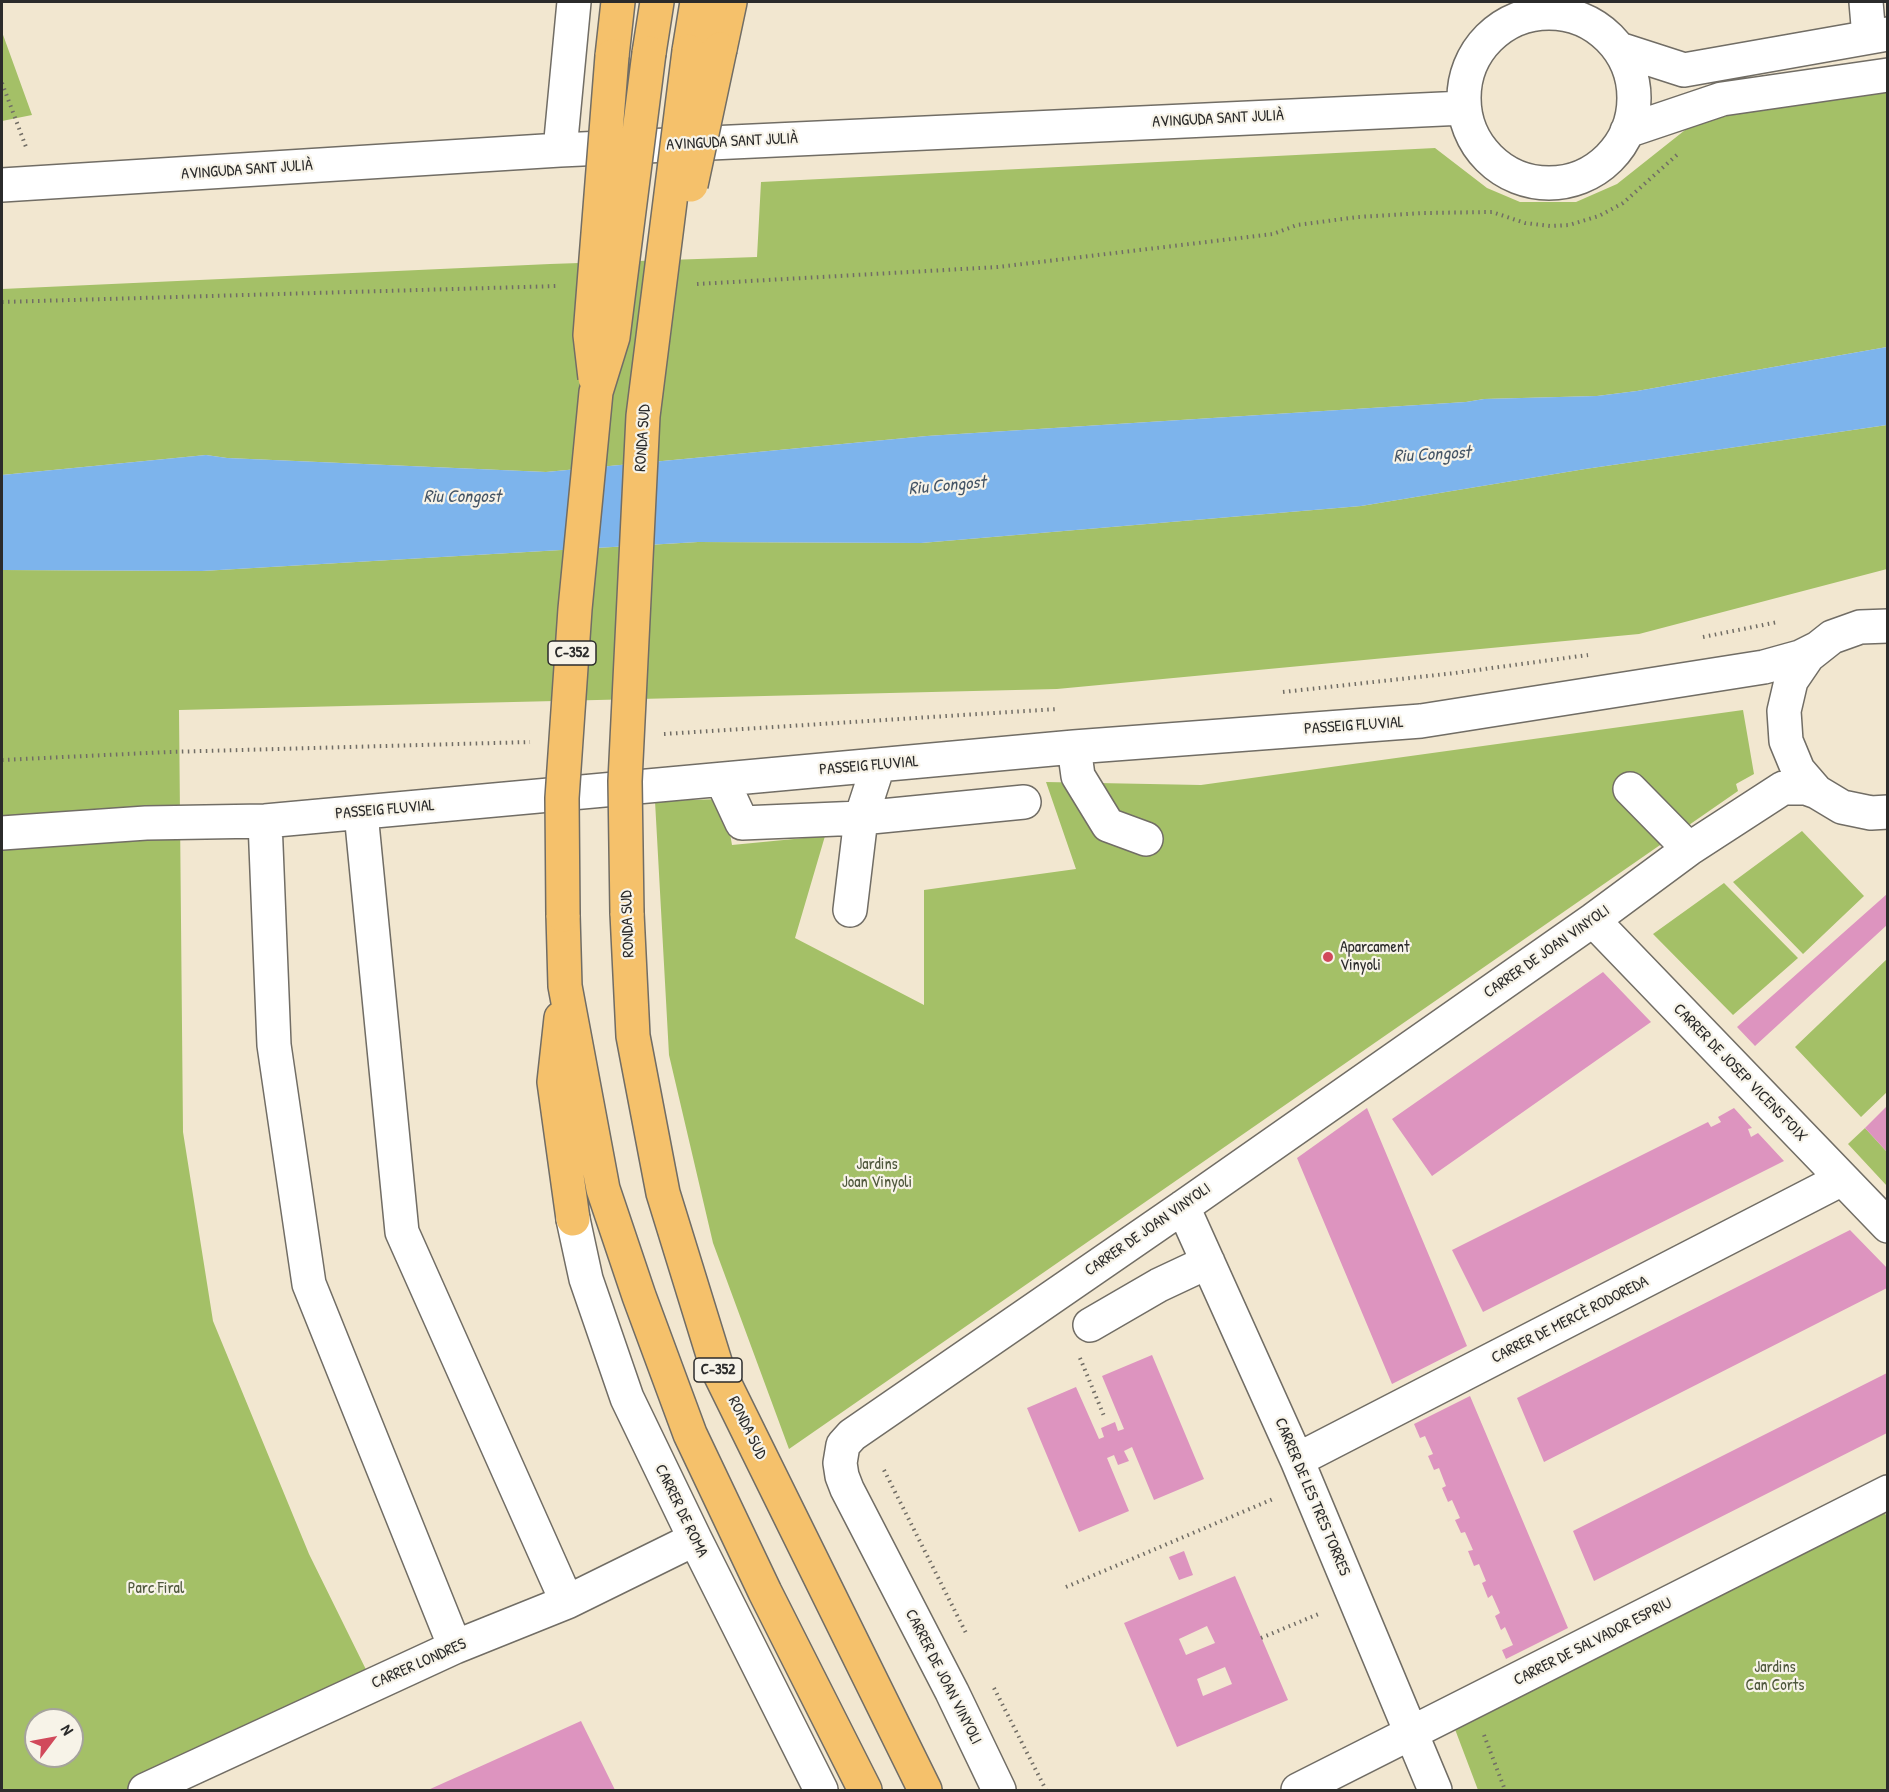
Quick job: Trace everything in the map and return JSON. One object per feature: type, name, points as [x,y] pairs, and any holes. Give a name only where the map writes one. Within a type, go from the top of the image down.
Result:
[{"type":"highway","points":[[596,392],[590,335],[618,2]]},
{"type":"highway","name":"C-352","points":[[657,2],[613,337],[596,392],[575,609],[562,798],[565,986],[603,1189],[639,1296],[690,1434],[765,1592],[865,1791]]},
{"type":"highway","points":[[697,2],[704,50]]},
{"type":"highway","points":[[704,50],[730,2]]},
{"type":"highway","name":"RONDA SUD","points":[[704,50],[643,416],[625,780],[627,914],[633,1036],[661,1181],[717,1368],[925,1791]]},
{"type":"highway","points":[[565,986],[554,1082],[573,1219]]},
{"type":"street","points":[[560,150],[574,2]]},
{"type":"street","points":[[1493,32],[1517,18],[1570,9],[1599,28],[1619,49],[1631,75],[1634,104],[1627,131],[1613,155],[1591,172],[1565,182],[1537,183],[1510,174],[1488,157],[1471,135],[1464,108],[1465,80],[1475,54],[1493,32],[1508,2]]},
{"type":"street","points":[[1619,49],[1684,70],[1878,35],[1866,2]]},
{"type":"street","points":[[1627,131],[1722,99],[1887,75]]},
{"type":"street","name":"AVINGUDA SANT JULIÀ","points":[[2,185],[560,150],[1464,108]]},
{"type":"street","points":[[1785,726],[1791,681],[1808,656],[1832,637],[1860,627],[1887,626]]},
{"type":"street","name":"PASSEIG FLUVIAL","points":[[2,833],[146,823],[265,820],[361,813],[1074,747],[1421,721],[1783,663],[1818,648]]},
{"type":"street","name":"PASSEIG FLUVIAL","points":[[1734,672],[1751,672],[1770,684],[1798,770],[1817,792]]},
{"type":"street","name":"CARRER DE JOAN VINYOLI","points":[[1769,796],[1780,787],[1788,768],[1785,726]]},
{"type":"street","points":[[1074,747],[1078,776],[1108,825],[1146,838]]},
{"type":"street","points":[[850,909],[861,818],[878,766]]},
{"type":"street","points":[[722,780],[742,823],[861,818],[1024,802]]},
{"type":"street","name":"CARRER DE JOAN VINYOLI","points":[[999,1791],[952,1692],[847,1489],[840,1463],[843,1445],[852,1435],[1593,920],[1689,849],[1783,788],[1806,788],[1817,792]]},
{"type":"street","points":[[1630,789],[1689,849]]},
{"type":"street","points":[[1817,792],[1842,807],[1870,813],[1887,812]]},
{"type":"street","points":[[361,813],[402,1232],[567,1602]]},
{"type":"street","points":[[265,820],[274,1045],[309,1284],[455,1647]]},
{"type":"street","name":"CARRER DE JOSEP VICENS FOIX","points":[[1593,920],[1887,1226]]},
{"type":"street","name":"CARRER DE MERCÈ RODOREDA","points":[[1297,1461],[1842,1179]]},
{"type":"street","name":"CARRER DE LES TRES TORRES","points":[[1183,1207],[1297,1461],[1435,1791]]},
{"type":"street","name":"CARRER DE ROMA","points":[[573,1219],[586,1279],[627,1398],[821,1791]]},
{"type":"street","points":[[1083,1338],[1159,1285],[1208,1262]]},
{"type":"street","name":"CARRER DE SALVADOR ESPRIU","points":[[1298,1791],[1887,1492]]},
{"type":"street","name":"CARRER LONDRES","points":[[145,1791],[455,1647],[567,1602],[695,1539]]},
{"type":"path","points":[[2,83],[40,183]]},
{"type":"path","points":[[694,284],[998,267],[1272,234],[1298,225],[1391,215],[1492,212],[1525,223],[1550,226],[1569,225],[1599,216],[1623,203],[1688,147]]},
{"type":"path","points":[[2,302],[564,286]]},
{"type":"path","points":[[1698,638],[1786,621]]},
{"type":"path","points":[[1277,692],[1455,673],[1596,654]]},
{"type":"path","points":[[663,734],[1058,709]]},
{"type":"path","points":[[2,760],[168,752],[533,742]]},
{"type":"path","points":[[1083,1338],[1104,1416]]},
{"type":"path","points":[[884,1470],[970,1641]]},
{"type":"path","points":[[1066,1587],[1251,1508]]},
{"type":"path","points":[[1261,1638],[1300,1621]]},
{"type":"path","points":[[992,1684],[1046,1791]]},
{"type":"path","points":[[1472,1703],[1505,1791]]},
{"type":"green space","points":[[2,32],[32,115],[2,121]]},
{"type":"green space","points":[[1887,80],[1887,347],[1597,396],[1484,399],[1466,402],[927,436],[546,472],[227,458],[206,455],[2,475],[2,289],[757,257],[761,182],[1435,148],[1487,188],[1520,202],[1576,202],[1617,184],[1704,115]]},
{"type":"green space","name":"Parc Firal","points":[[1887,425],[1887,569],[1639,634],[1057,689],[179,710],[183,1132],[213,1321],[309,1554],[381,1700],[159,1790],[2,1790],[2,570],[202,571],[698,542],[921,543],[1361,506],[1585,469]]},
{"type":"green space","name":"Jardins Joan Vinyoli","points":[[1743,710],[1754,774],[1736,784],[1738,791],[789,1449],[713,1243],[669,1055],[655,801],[724,799],[732,845],[825,836],[795,938],[924,1005],[924,890],[1076,869],[1046,782],[1201,785]]},
{"type":"green space","points":[[1802,831],[1864,896],[1803,954],[1733,882]]},
{"type":"green space","points":[[1724,883],[1798,958],[1733,1015],[1653,934]]},
{"type":"green space","points":[[1887,959],[1887,1092],[1861,1117],[1795,1047]]},
{"type":"green space","points":[[1865,1128],[1887,1152],[1887,1186],[1848,1144]]},
{"type":"green space","name":"Jardins Can Corts","points":[[1878,1497],[1888,1520],[1887,1790],[1478,1790],[1453,1724]]},
{"type":"water","name":"Riu Congost","points":[[1887,347],[1887,425],[1585,469],[1361,506],[921,543],[698,542],[202,571],[2,570],[2,475],[206,455],[227,458],[546,472],[927,436],[1466,402],[1484,399],[1597,396]]},
{"type":"building","points":[[1887,894],[1887,925],[1755,1046],[1737,1027]]},
{"type":"building","points":[[1603,972],[1651,1022],[1432,1176],[1392,1119]]},
{"type":"building","points":[[1887,1106],[1887,1152],[1865,1128]]},
{"type":"building","points":[[1367,1108],[1467,1346],[1392,1384],[1297,1158]]},
{"type":"building","points":[[1734,1108],[1752,1128],[1748,1129],[1751,1137],[1758,1133],[1784,1161],[1483,1312],[1452,1250],[1708,1122],[1711,1127],[1721,1122],[1718,1117]]},
{"type":"building","points":[[1850,1230],[1887,1268],[1887,1288],[1544,1462],[1517,1398]]},
{"type":"building","points":[[1152,1355],[1204,1479],[1154,1500],[1132,1447],[1124,1451],[1129,1461],[1118,1465],[1114,1455],[1107,1458],[1129,1511],[1079,1532],[1027,1408],[1076,1387],[1099,1439],[1104,1437],[1101,1428],[1115,1422],[1118,1431],[1124,1429],[1102,1376]]},
{"type":"building","points":[[1887,1373],[1887,1433],[1594,1581],[1573,1531]]},
{"type":"building","points":[[1470,1396],[1568,1628],[1506,1659],[1502,1650],[1513,1645],[1505,1627],[1501,1630],[1495,1616],[1500,1613],[1492,1595],[1488,1598],[1482,1583],[1486,1581],[1479,1564],[1474,1566],[1468,1551],[1473,1550],[1465,1532],[1461,1533],[1455,1520],[1460,1518],[1452,1500],[1448,1502],[1442,1488],[1446,1486],[1439,1468],[1434,1470],[1428,1456],[1433,1454],[1425,1436],[1420,1438],[1414,1424]]},
{"type":"building","points":[[1184,1551],[1193,1575],[1179,1580],[1169,1557]]},
{"type":"building","points":[[1235,1576],[1288,1700],[1177,1747],[1124,1623]],"holes":[[[1207,1626],[1215,1643],[1186,1655],[1179,1639]],[[1225,1667],[1232,1684],[1203,1696],[1197,1679]]]},
{"type":"building","points":[[581,1721],[615,1790],[428,1790]]},
{"type":"place","name":"Aparcament Vinyoli","points":[[1328,957]]}]
